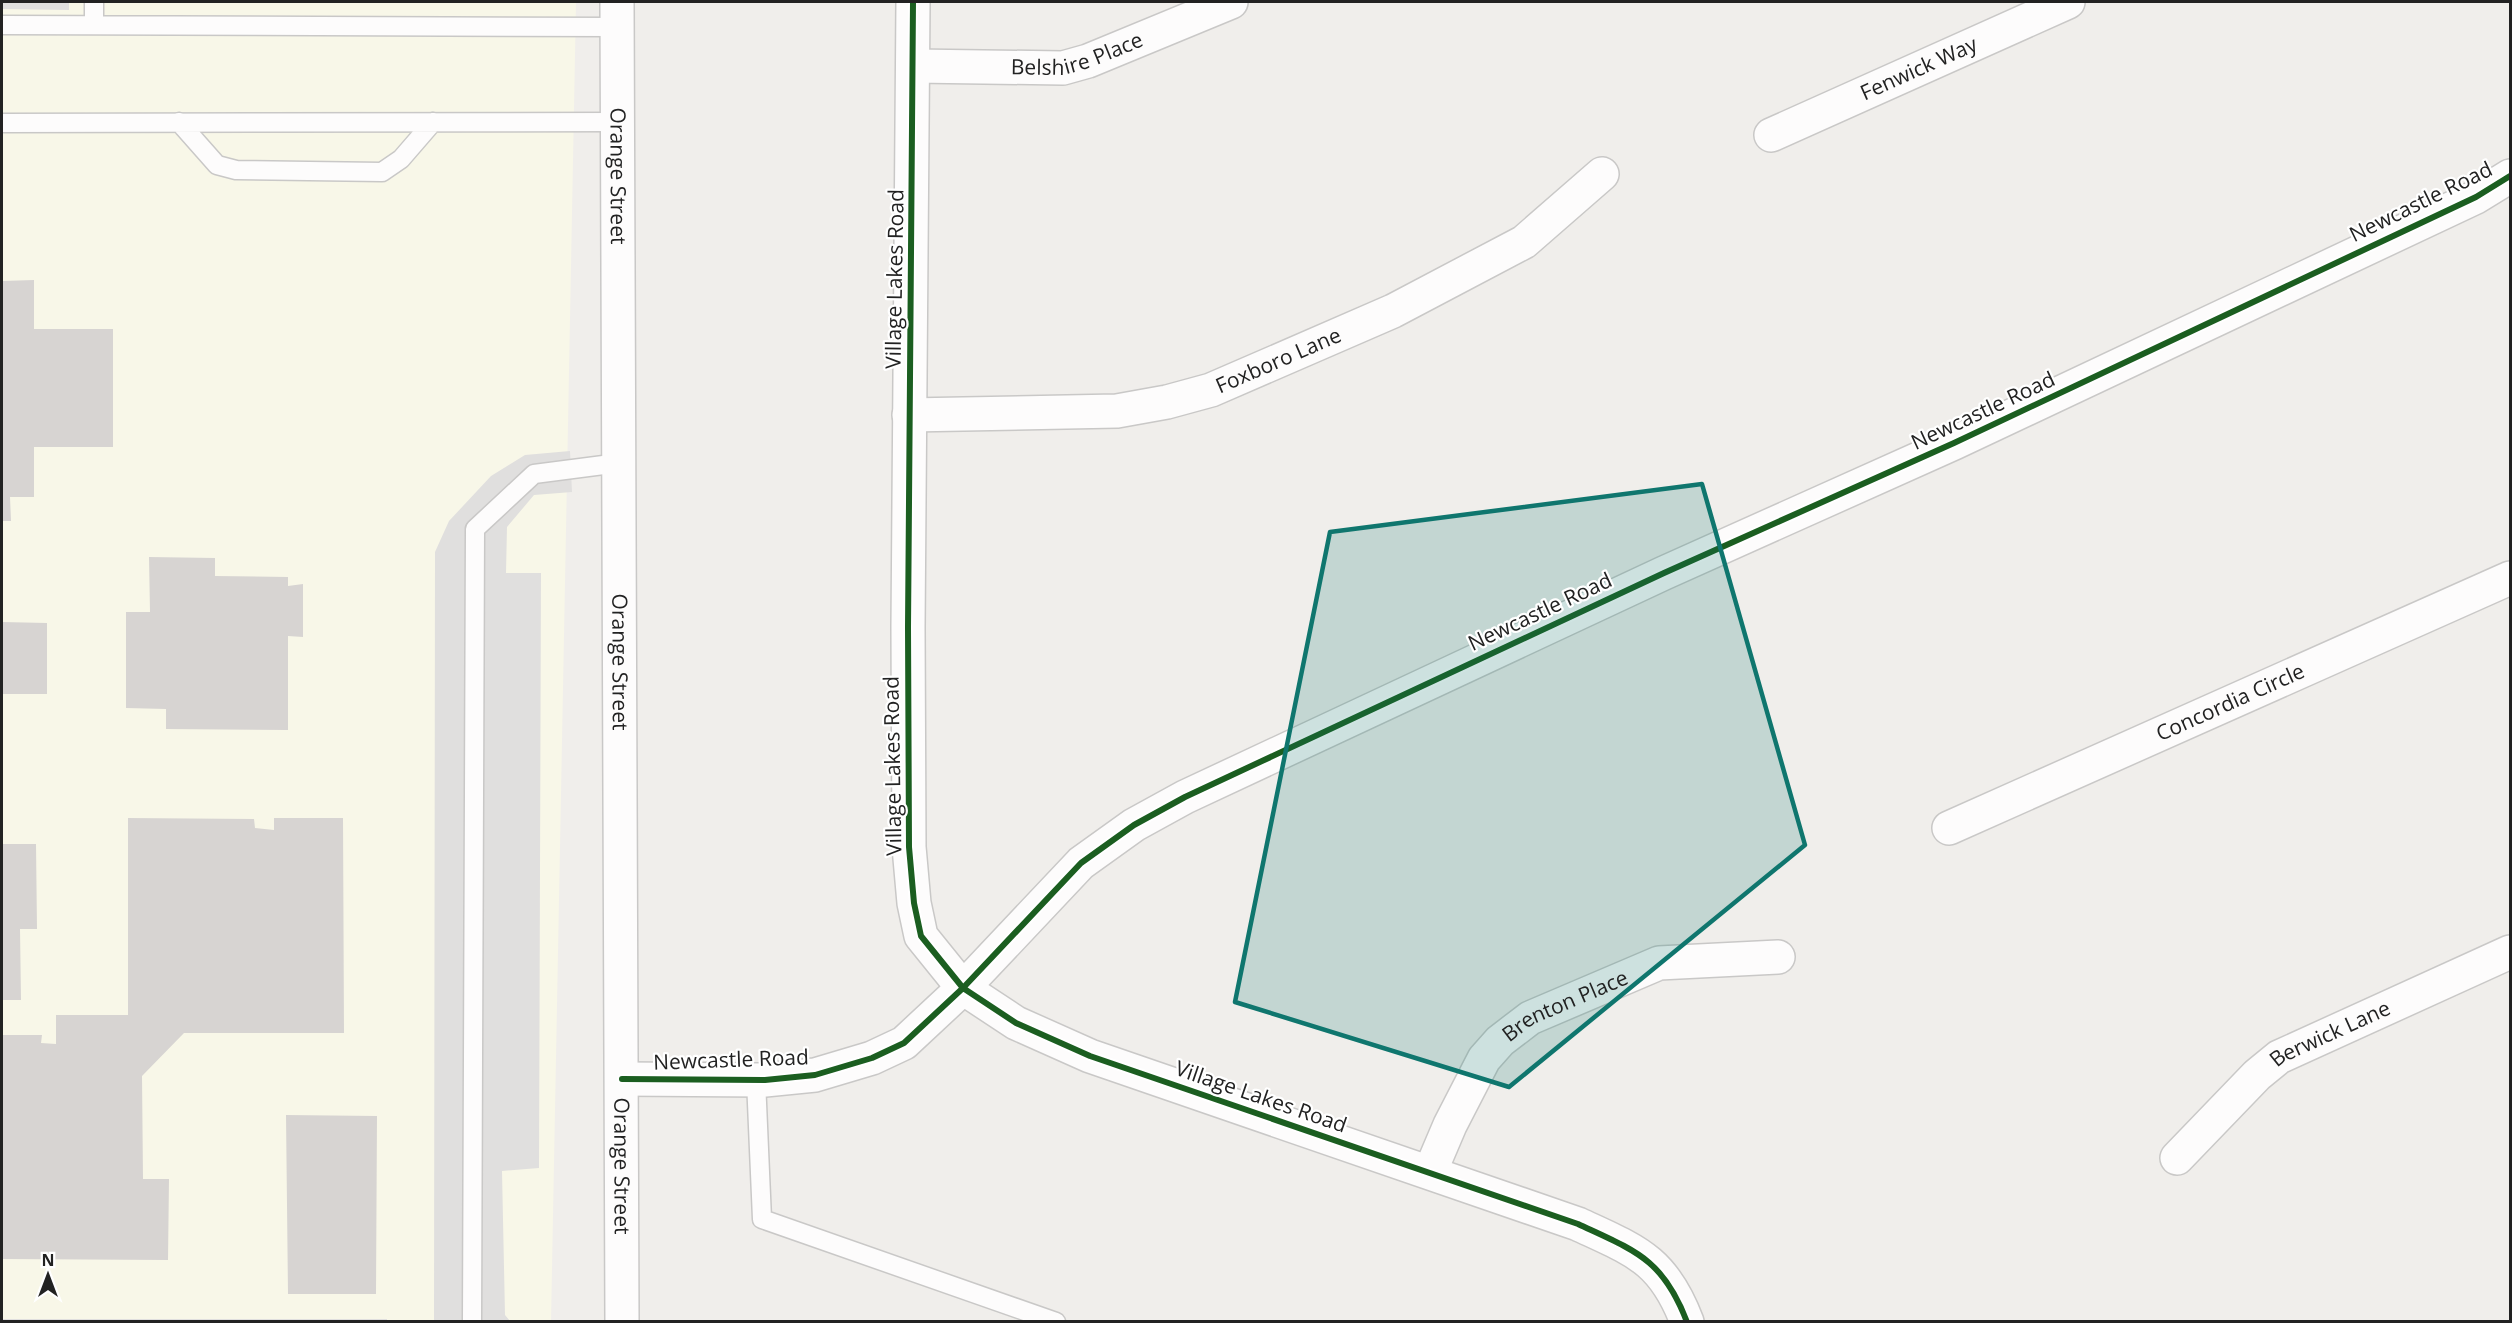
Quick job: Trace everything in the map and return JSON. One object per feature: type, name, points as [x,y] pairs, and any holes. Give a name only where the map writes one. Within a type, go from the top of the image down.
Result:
[{"type":"street","name":"Village Lakes Road","points":[[913,2],[909,415],[909,847],[914,903],[921,936],[963,988],[1016,1023],[1090,1056],[1578,1224],[1622,1244],[1653,1264],[1674,1290],[1687,1322]]},
{"type":"street","name":"Belshire Place","points":[[914,66],[1063,68],[1088,61],[1231,2]]},
{"type":"street","name":"Fenwick Way","points":[[1771,135],[2068,2]]},
{"type":"street","name":"Orange Street","points":[[617,14],[622,1322]]},
{"type":"street","name":"Foxboro Lane","points":[[909,415],[1117,411],[1167,402],[1211,390],[1393,311],[1524,242],[1602,174]]},
{"type":"street","name":"Newcastle Road","points":[[622,1079],[756,1080],[815,1075],[872,1058],[904,1043],[963,988],[1081,863],[1134,825],[1185,797],[1664,573],[1965,438],[2476,196],[2511,176]]},
{"type":"street","name":"Concordia Circle","points":[[1949,828],[2511,579]]},
{"type":"street","name":"Berwick Lane","points":[[2177,1158],[2257,1075],[2279,1057],[2511,952]]},
{"type":"street","name":"Brenton Place","points":[[1430,1172],[1450,1125],[1484,1059],[1500,1041],[1530,1018],[1659,963],[1778,957]]},
{"type":"lane","points":[[94,2],[94,25]]},
{"type":"lane","points":[[2,25],[617,14]]},
{"type":"lane","points":[[179,122],[217,165],[236,171],[382,172],[401,159],[433,122]]},
{"type":"lane","points":[[2,123],[618,122]]},
{"type":"lane","points":[[472,1322],[475,529],[534,474],[619,463]]},
{"type":"lane","points":[[756,1080],[762,1219],[1056,1322]]},
{"type":"highlighted area","points":[[1702,484],[1805,845],[1509,1087],[1235,1002],[1330,532]]},
{"type":"shaded area","points":[[2,2],[576,2],[551,1321],[2,1322]]},
{"type":"shaded area","points":[[2,2],[69,2],[69,10],[2,9]]},
{"type":"shaded area","points":[[570,451],[572,492],[534,495],[507,527],[506,573],[541,573],[539,1168],[502,1171],[505,1315],[510,1321],[434,1322],[435,552],[449,521],[491,476],[525,455]]},
{"type":"shaded area","points":[[2,1319],[387,1319],[387,1321],[2,1322]]},
{"type":"building","points":[[34,280],[34,329],[113,329],[113,447],[34,447],[34,497],[10,497],[11,521],[2,521],[2,281]]},
{"type":"building","points":[[149,557],[215,558],[215,576],[288,577],[288,586],[303,584],[303,637],[288,636],[288,730],[166,729],[166,709],[126,708],[126,612],[150,612]]},
{"type":"building","points":[[2,622],[47,623],[47,694],[2,694]]},
{"type":"building","points":[[128,818],[254,819],[255,828],[274,830],[274,818],[343,818],[344,1033],[184,1033],[142,1076],[143,1179],[169,1179],[168,1260],[2,1259],[2,1035],[42,1035],[41,1043],[56,1044],[56,1015],[128,1015]]},
{"type":"building","points":[[2,844],[36,844],[37,929],[20,929],[21,1000],[2,1000]]},
{"type":"building","points":[[286,1115],[377,1116],[376,1294],[288,1294]]},
{"type":"cycle path","points":[[913,2],[908,627],[909,847],[914,903],[921,936],[963,988],[1016,1023],[1090,1056],[1578,1224],[1632,1250],[1657,1270],[1668,1284],[1687,1322]]},
{"type":"cycle path","points":[[622,1079],[765,1080],[815,1075],[872,1058],[904,1043],[963,988],[1081,863],[1134,825],[1185,797],[1664,573],[1954,443],[2476,197],[2510,176]]}]
